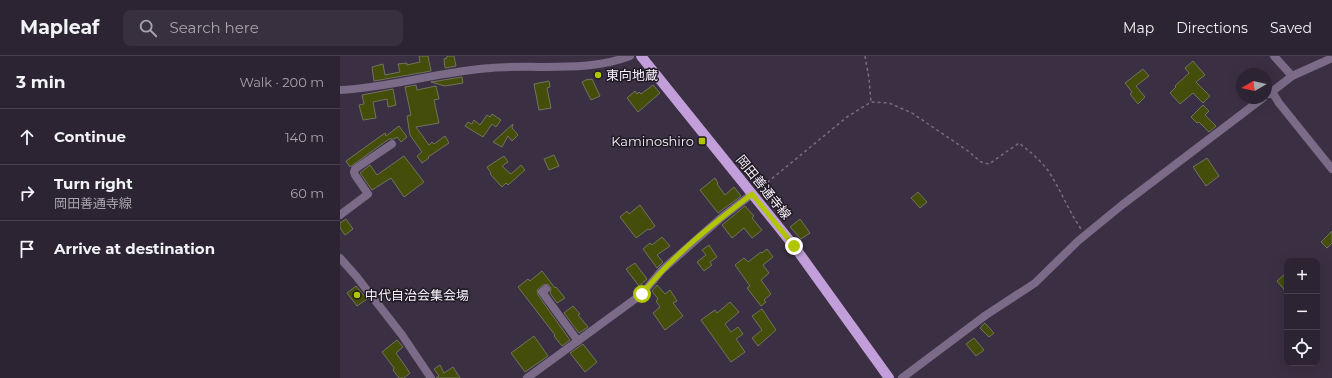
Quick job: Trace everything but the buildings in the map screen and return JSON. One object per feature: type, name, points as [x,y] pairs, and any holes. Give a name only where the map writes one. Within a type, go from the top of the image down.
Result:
[{"type":"main road","name":"岡田善通寺線","points":[[641,56],[794,246],[889,378]]},
{"type":"street","points":[[340,90],[405,82],[461,71],[491,68],[587,66],[617,61],[630,56]]},
{"type":"street","points":[[1274,56],[1292,76]]},
{"type":"street","points":[[1272,92],[1292,76],[1332,58]]},
{"type":"street","points":[[1272,97],[1332,169]]},
{"type":"street","points":[[902,378],[986,316],[1035,283],[1078,241],[1116,210],[1255,104]]},
{"type":"street","points":[[340,215],[368,194],[355,175],[355,169],[392,144]]},
{"type":"street","points":[[527,378],[642,294],[662,270],[722,217],[752,194]]},
{"type":"street","points":[[340,258],[402,335],[431,378]]},
{"type":"street","points":[[541,292],[578,341]]},
{"type":"path","points":[[865,56],[870,79],[871,102]]},
{"type":"path","points":[[752,194],[847,117],[871,102],[889,103],[912,113],[968,151],[984,164],[989,164],[1019,143],[1046,169],[1072,216],[1081,228]]},
{"type":"place","name":"東向地蔵","points":[[598,75]]},
{"type":"place","name":"Kaminoshiro","points":[[702,141]]},
{"type":"place","name":"中代自治会集会場","points":[[357,295]]},
{"type":"route","points":[[642,294],[662,270],[722,217],[752,194],[794,246]]}]
